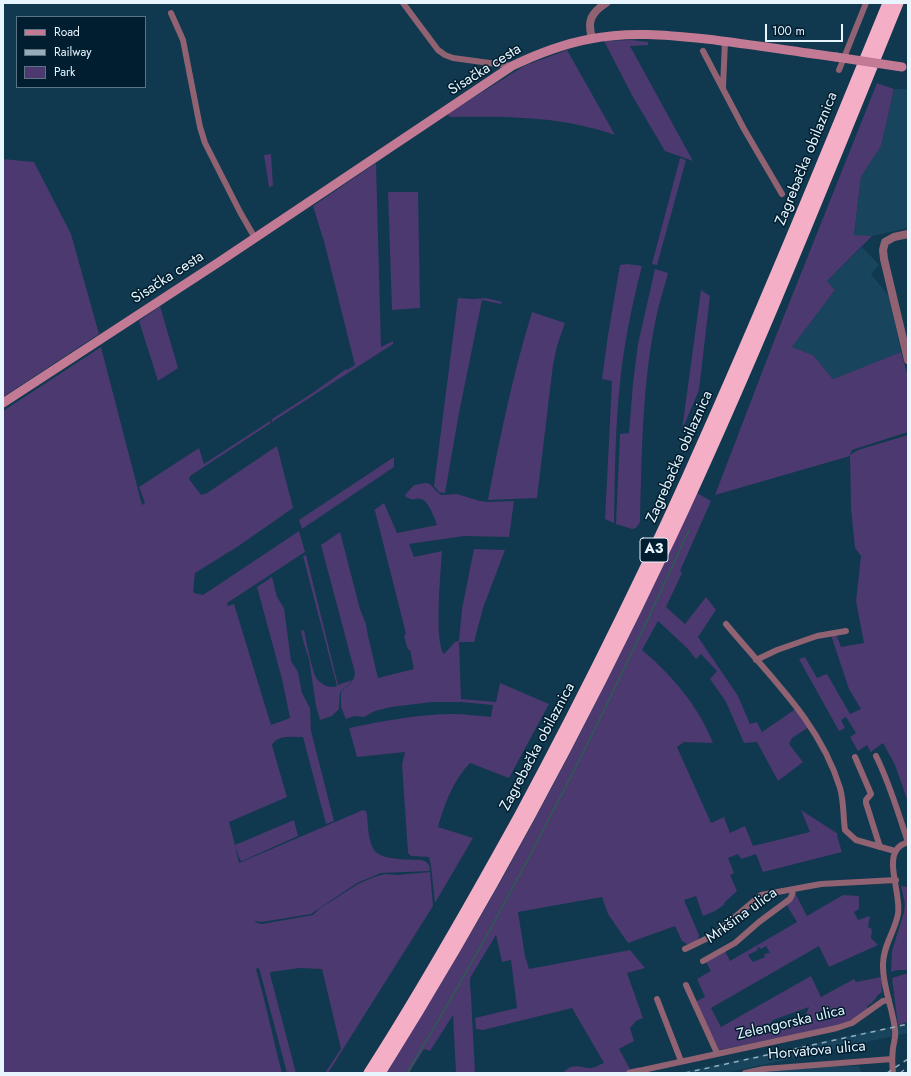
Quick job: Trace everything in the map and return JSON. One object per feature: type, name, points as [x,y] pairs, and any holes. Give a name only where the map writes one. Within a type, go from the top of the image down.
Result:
[{"type":"highway","name":"Zagrebačka obilaznica","points":[[369,1073],[436,963],[499,853],[550,759],[618,626],[663,532],[710,428],[888,3]]},
{"type":"highway","name":"Zagrebačka obilaznica","points":[[380,1073],[508,857],[559,763],[627,629],[715,439],[792,261],[898,3]]},
{"type":"main road","name":"Sisačka cesta","points":[[3,403],[255,238],[512,66],[558,47],[592,38],[647,34],[725,41],[905,67]]},
{"type":"street","points":[[403,3],[429,39],[438,50],[445,55],[512,66]]},
{"type":"street","points":[[592,38],[590,26],[591,18],[597,10],[606,3]]},
{"type":"street","points":[[839,70],[866,3]]},
{"type":"street","points":[[171,13],[183,40],[200,127],[205,143],[255,238]]},
{"type":"street","points":[[722,88],[725,41]]},
{"type":"street","points":[[703,51],[744,129],[782,194]]},
{"type":"street","points":[[908,234],[888,240],[885,242],[883,250],[887,276],[908,360]]},
{"type":"street","points":[[726,624],[797,706],[816,735],[831,762],[841,790],[845,830],[856,840],[895,851]]},
{"type":"street","points":[[756,660],[777,650],[817,636],[846,631]]},
{"type":"street","points":[[876,756],[892,794],[908,842],[898,847],[893,856],[899,911],[894,931],[884,954],[883,962],[884,980],[895,1031],[892,1073]]},
{"type":"street","points":[[855,757],[871,794],[866,800],[866,803],[880,847]]},
{"type":"street","name":"Mrkšina ulica","points":[[684,949],[712,936],[761,895],[821,884],[896,880]]},
{"type":"street","name":"Mrkšina ulica","points":[[704,961],[738,940],[790,899],[793,890]]},
{"type":"street","points":[[686,985],[717,1053]]},
{"type":"street","points":[[657,999],[681,1061]]},
{"type":"street","name":"Zelengorska ulica","points":[[629,1073],[837,1028],[852,1023],[883,1001],[889,1000]]},
{"type":"street","name":"Horvatova ulica","points":[[745,1073],[771,1068],[892,1058]]},
{"type":"shaded area","points":[[894,89],[908,89],[908,228],[872,236],[854,236],[861,177],[881,146]]},
{"type":"shaded area","points":[[862,247],[879,265],[871,274],[889,296],[901,352],[833,379],[813,355],[792,347],[835,290],[827,281]]},
{"type":"shaded area","points":[[908,1023],[908,1033],[725,1073],[678,1073]]},
{"type":"shaded area","points":[[859,1066],[862,1073],[752,1073],[813,1067]]},
{"type":"green space","points":[[631,40],[648,42],[648,45],[630,46],[693,161],[665,151],[633,97],[604,41]]},
{"type":"green space","points":[[567,50],[615,135],[575,124],[533,118],[450,117],[447,114],[524,66]]},
{"type":"green space","points":[[877,83],[894,89],[881,146],[861,177],[854,235],[872,236],[827,281],[835,290],[792,347],[813,355],[833,379],[901,352],[908,377],[908,432],[852,450],[850,455],[858,450],[908,435],[908,802],[895,765],[883,743],[871,752],[867,745],[858,751],[850,737],[856,733],[846,717],[841,720],[845,728],[839,731],[799,659],[805,657],[817,678],[827,674],[850,714],[861,709],[849,689],[831,635],[836,634],[841,647],[864,643],[856,601],[861,556],[855,548],[851,509],[850,456],[715,495],[774,341]]},
{"type":"green space","points":[[271,154],[273,186],[269,187],[264,155]]},
{"type":"green space","points":[[680,158],[686,160],[657,265],[652,264]]},
{"type":"green space","points":[[3,159],[34,162],[71,234],[99,334],[3,397]]},
{"type":"green space","points":[[376,163],[381,347],[393,341],[393,344],[272,422],[272,419],[346,369],[347,370],[355,365],[325,245],[313,206]]},
{"type":"green space","points":[[388,192],[418,192],[420,308],[392,310]]},
{"type":"green space","points":[[627,264],[642,266],[629,324],[618,400],[614,523],[605,519],[612,381],[602,379],[620,265]]},
{"type":"green space","points":[[655,269],[668,273],[658,309],[653,335],[646,388],[641,469],[640,522],[636,528],[632,529],[616,524],[620,434],[629,433],[638,344]]},
{"type":"green space","points":[[701,290],[710,296],[699,390],[682,430]]},
{"type":"green space","points":[[458,298],[486,298],[502,302],[501,304],[482,300],[459,413],[445,493],[439,492],[434,486]]},
{"type":"green space","points":[[160,306],[178,368],[158,381],[139,321]]},
{"type":"green space","points":[[532,312],[565,323],[557,346],[553,365],[537,498],[488,500],[507,405]]},
{"type":"green space","points":[[101,347],[142,505],[145,503],[139,487],[199,448],[204,464],[270,421],[271,423],[190,476],[189,479],[201,495],[207,493],[277,446],[293,508],[237,547],[195,573],[193,591],[194,593],[203,595],[299,531],[305,552],[227,603],[228,606],[234,604],[271,725],[290,718],[282,679],[257,587],[272,577],[277,597],[284,608],[291,661],[298,672],[302,693],[310,708],[311,731],[334,821],[326,824],[303,737],[286,737],[278,739],[274,741],[272,745],[287,797],[229,822],[239,863],[363,810],[366,811],[368,832],[373,848],[376,852],[387,857],[422,860],[430,867],[430,871],[381,873],[357,883],[311,914],[262,922],[254,921],[262,924],[313,915],[319,909],[358,884],[374,877],[385,874],[397,875],[430,872],[433,906],[328,1073],[325,1073],[341,1049],[322,969],[299,968],[271,972],[270,974],[296,1073],[287,1073],[259,968],[256,969],[282,1073],[3,1073],[3,411]]},
{"type":"green space","points":[[394,457],[394,467],[302,529],[299,520]]},
{"type":"green space","points":[[426,483],[430,484],[441,495],[457,494],[488,502],[514,501],[509,537],[464,536],[409,544],[414,557],[442,551],[439,635],[444,654],[455,642],[459,641],[462,609],[474,549],[505,550],[483,608],[474,642],[459,642],[461,699],[496,702],[500,683],[549,704],[509,778],[470,763],[454,784],[443,810],[438,827],[473,838],[435,903],[429,857],[411,856],[408,853],[402,764],[405,752],[357,757],[349,728],[388,720],[428,715],[459,714],[491,717],[493,705],[461,702],[432,702],[391,707],[375,711],[364,717],[354,716],[346,719],[341,707],[341,692],[352,682],[355,673],[321,545],[340,532],[360,609],[366,624],[378,678],[414,669],[410,650],[408,650],[404,636],[406,634],[374,510],[384,503],[397,533],[437,525],[431,510],[424,500],[413,500],[405,495],[414,485]]},
{"type":"green space","points":[[697,493],[711,501],[680,571],[682,573],[666,607],[685,624],[706,597],[716,610],[698,637],[738,696],[750,724],[757,722],[762,732],[797,708],[809,727],[792,738],[789,744],[803,762],[778,781],[757,742],[744,743],[726,702],[710,679],[717,671],[701,654],[696,659],[687,648],[658,621],[642,650],[664,670],[684,692],[700,717],[713,743],[684,742],[677,747],[711,823],[724,817],[730,833],[745,826],[753,846],[810,832],[801,810],[838,834],[837,836],[842,852],[763,872],[756,854],[741,859],[738,854],[728,858],[734,873],[730,875],[737,891],[724,903],[725,904],[715,911],[703,916],[696,896],[684,900],[699,935],[698,939],[694,943],[687,944],[682,941],[675,926],[628,943],[608,914],[602,897],[518,912],[525,956],[529,969],[630,950],[645,968],[627,973],[643,1018],[636,1021],[630,1028],[634,1041],[619,1049],[630,1069],[639,1067],[639,1069],[622,1073],[563,1073],[576,1066],[593,1068],[604,1063],[572,1008],[483,1030],[476,1029],[475,1018],[517,1008],[511,960],[502,962],[496,935],[470,978],[475,1073],[456,1073],[453,1015],[430,1051],[424,1049],[409,1073],[387,1073],[489,902],[529,830],[628,639]]},
{"type":"green space","points":[[306,555],[338,685],[352,680],[340,692],[339,709],[332,716],[320,720],[316,706],[309,659],[301,631],[304,630],[311,663],[317,679],[326,686],[337,686],[303,556]]},
{"type":"green space","points":[[294,820],[298,836],[242,861],[240,860],[235,845]]},
{"type":"green space","points":[[901,886],[908,887],[908,970],[897,970],[891,972],[892,951],[905,904]]},
{"type":"green space","points":[[795,893],[807,916],[843,895],[859,896],[859,909],[854,912],[858,920],[870,916],[868,927],[872,929],[871,938],[878,945],[829,967],[819,946],[711,1008],[721,1027],[811,976],[821,997],[854,979],[856,982],[881,977],[882,992],[872,1003],[867,1006],[868,1009],[858,1017],[837,1026],[719,1050],[695,1002],[705,997],[697,979],[711,971],[706,962],[725,951],[730,961],[797,922],[786,904]],"holes":[[[766,946],[770,953],[764,954],[765,957],[753,962],[748,955],[758,950],[758,947],[761,949]],[[809,1007],[803,1021],[774,1032],[769,1024],[773,1020]]]},
{"type":"green space","points":[[908,973],[908,1022],[898,1025],[892,978]]},
{"type":"waterway","points":[[407,1073],[521,873],[591,737],[689,530]]},
{"type":"railway","points":[[685,1073],[908,1024]]},
{"type":"railway","points":[[887,1073],[908,1059]]},
{"type":"railway","points":[[900,1073],[908,1067]]}]
